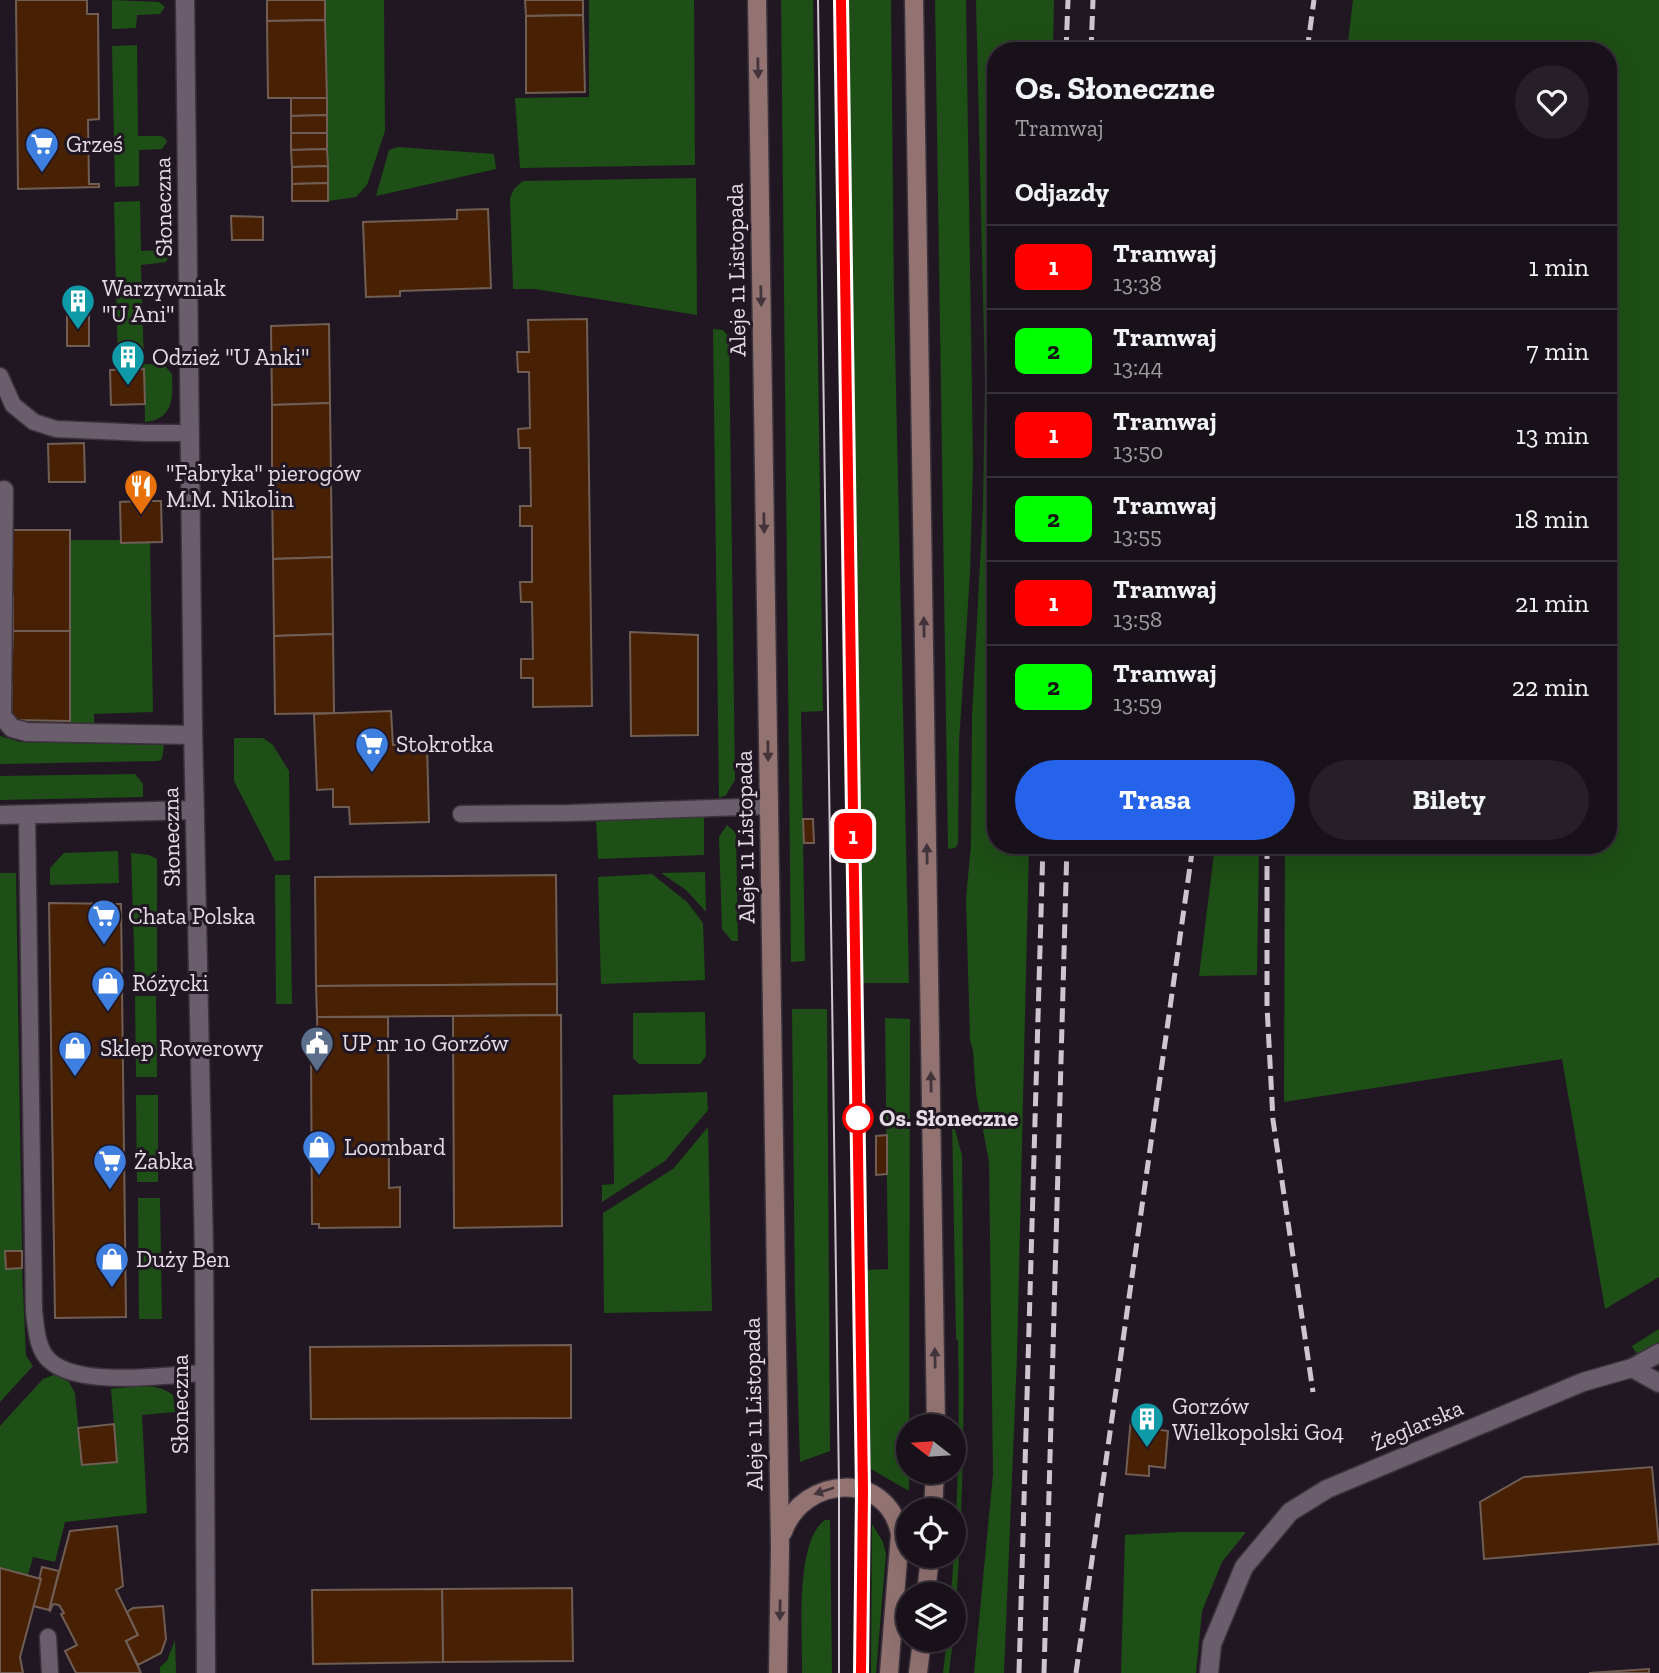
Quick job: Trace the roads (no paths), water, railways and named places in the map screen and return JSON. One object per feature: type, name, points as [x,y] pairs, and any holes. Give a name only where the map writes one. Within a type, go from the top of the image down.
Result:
[{"type":"main road","name":"Aleje 11 Listopada","points":[[757,0],[780,1548],[779,1673]]},
{"type":"main road","points":[[914,0],[936,1414]]},
{"type":"main road","points":[[780,1548],[781,1537],[792,1512],[802,1502],[826,1489],[839,1487],[863,1491],[888,1507],[897,1519],[900,1534],[889,1673]]},
{"type":"main road","points":[[918,1673],[921,1652]]},
{"type":"street","name":"Słoneczna","points":[[185,0],[206,1673]]},
{"type":"street","points":[[4,490],[2,716],[12,728],[27,732],[193,735]]},
{"type":"street","points":[[0,815],[195,810]]},
{"type":"street","name":"Żeglarska","points":[[1209,1673],[1212,1644],[1244,1567],[1290,1512],[1340,1483],[1583,1382],[1632,1368],[1659,1353]]},
{"type":"street","points":[[1632,1368],[1659,1383]]},
{"type":"lane","points":[[0,376],[13,405],[34,422],[56,429],[191,433]]},
{"type":"lane","points":[[461,814],[768,806]]},
{"type":"lane","points":[[26,816],[33,1298],[37,1340],[50,1361],[75,1374],[97,1378],[204,1373]]},
{"type":"lane","points":[[48,1637],[50,1673]]},
{"type":"tram line","points":[[818,0],[839,1487],[839,1673]]},
{"type":"tram line","points":[[841,0],[862,1491],[861,1673]]},
{"type":"tram line","name":"1","points":[[841,0],[863,1491],[861,1673]]},
{"type":"railway","points":[[1066,42],[1068,0]]},
{"type":"railway","points":[[1091,42],[1093,0]]},
{"type":"railway","points":[[1308,42],[1314,0]]},
{"type":"railway","points":[[1019,1673],[1043,854]]},
{"type":"railway","points":[[1044,1673],[1067,854]]},
{"type":"railway","points":[[1076,1673],[1192,854]]},
{"type":"railway","points":[[1267,854],[1267,1006],[1273,1120],[1313,1392]]},
{"type":"place","name":"Grześ","points":[[42,174]]},
{"type":"place","name":"Warzywniak \"U Ani\"","points":[[78,331]]},
{"type":"place","name":"Odzież \"U Anki\"","points":[[128,387]]},
{"type":"place","name":"\"Fabryka\" pierogów M.M. Nikolin","points":[[141,516]]},
{"type":"place","name":"Stokrotka","points":[[372,774]]},
{"type":"place","name":"Chata Polska","points":[[104,946]]},
{"type":"place","name":"Różycki","points":[[108,1013]]},
{"type":"place","name":"UP nr 10 Gorzów","points":[[317,1073]]},
{"type":"place","name":"Sklep Rowerowy","points":[[75,1078]]},
{"type":"place","name":"Os. Słoneczne","points":[[858,1118]]},
{"type":"place","name":"Loombard","points":[[319,1177]]},
{"type":"place","name":"Żabka","points":[[110,1191]]},
{"type":"place","name":"Duży Ben","points":[[112,1289]]},
{"type":"place","name":"Gorzów Wielkopolski Go4","points":[[1147,1449]]}]
